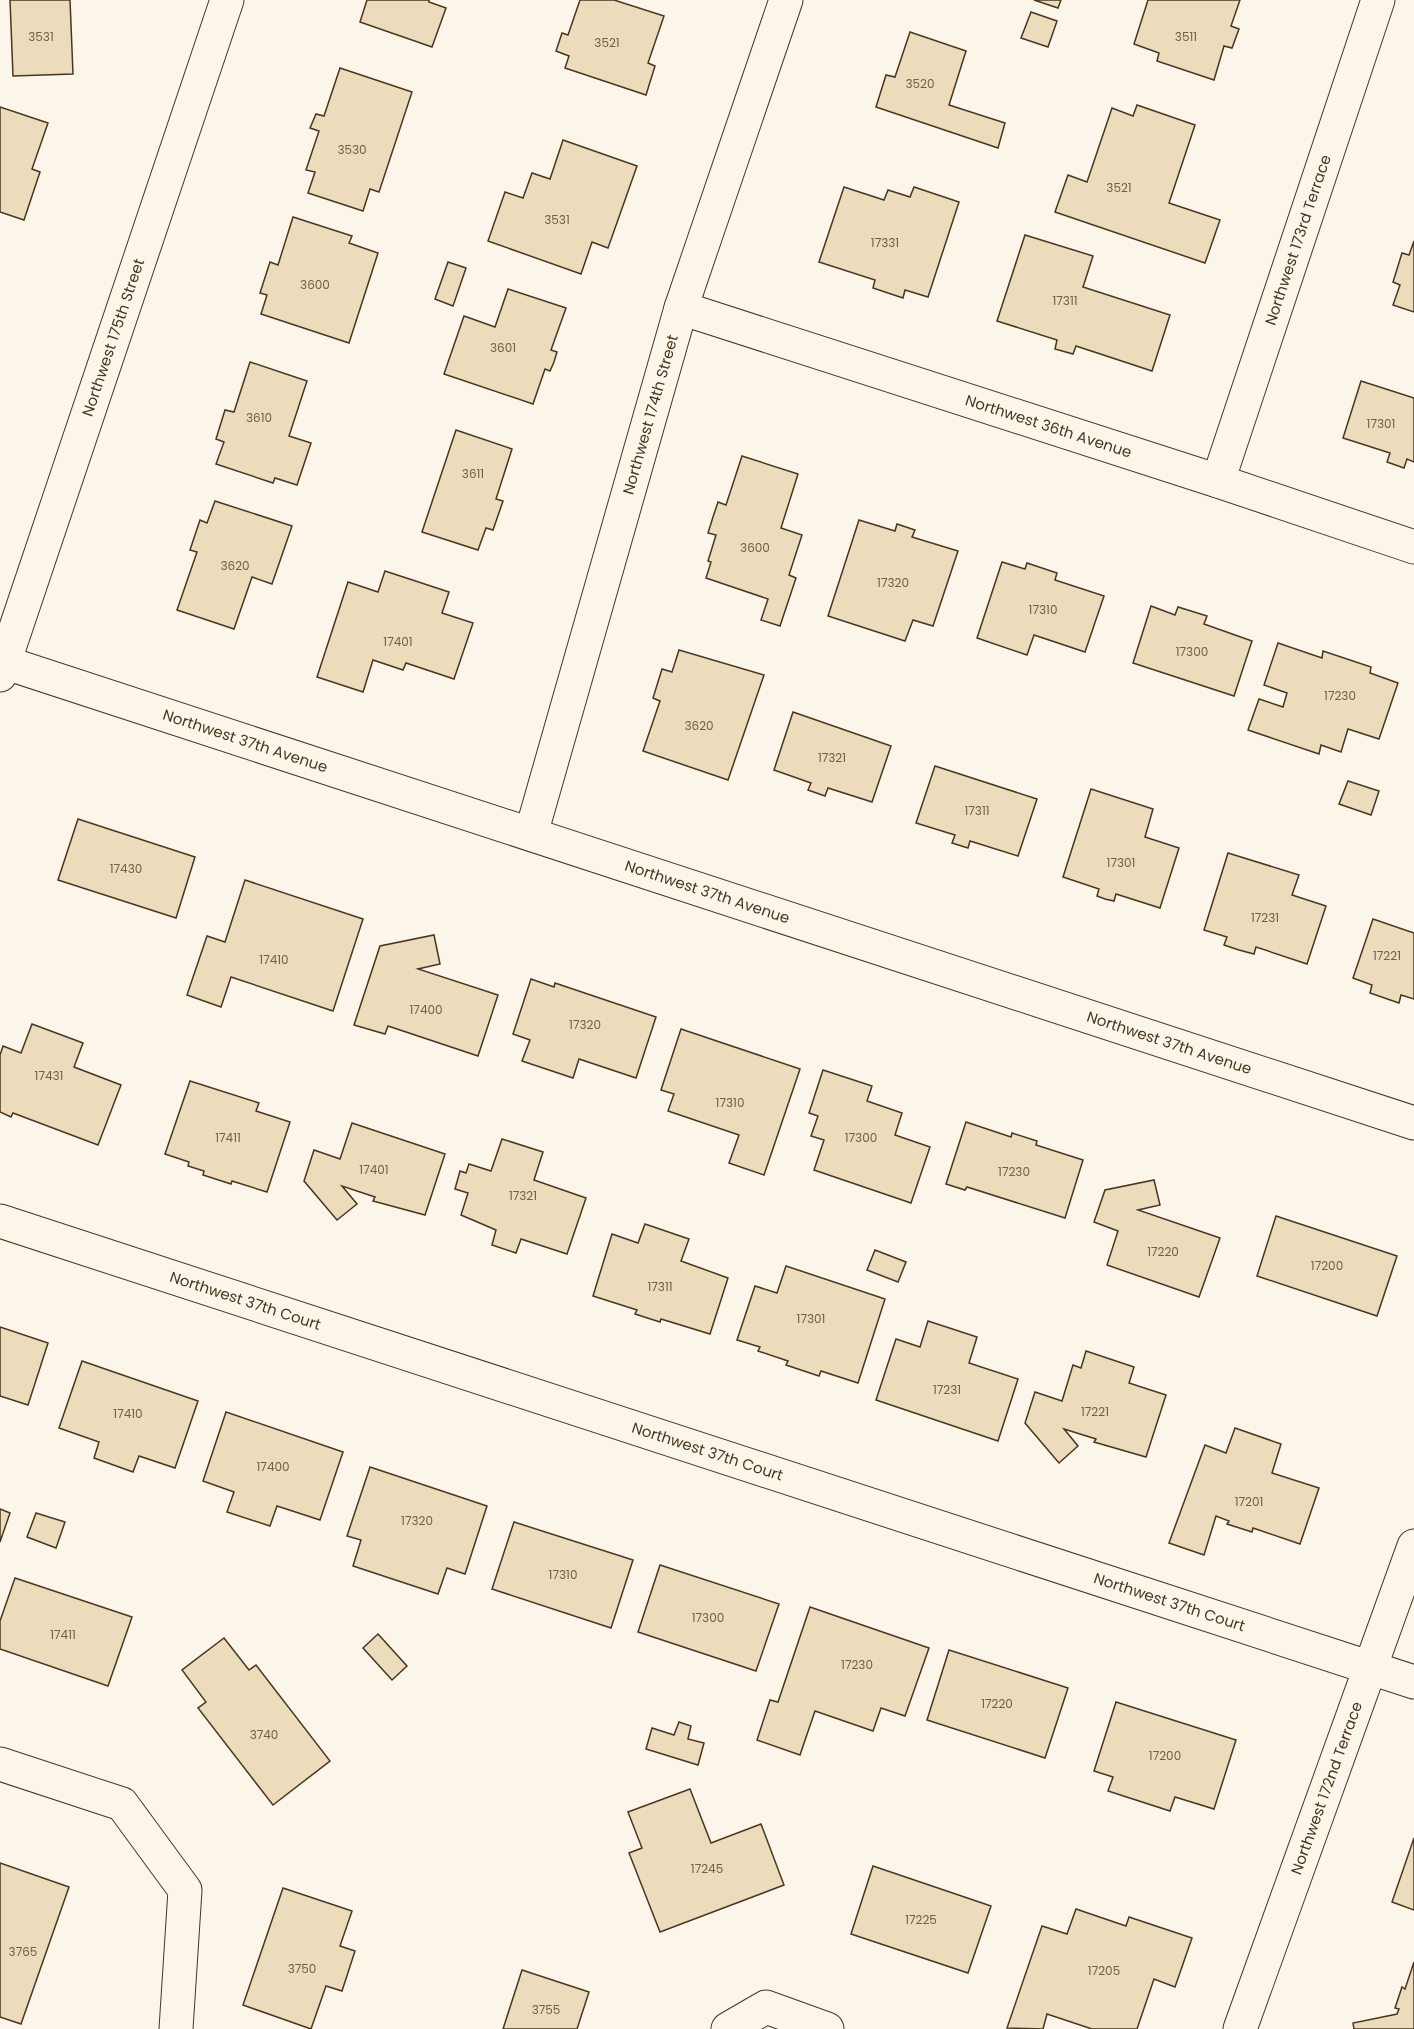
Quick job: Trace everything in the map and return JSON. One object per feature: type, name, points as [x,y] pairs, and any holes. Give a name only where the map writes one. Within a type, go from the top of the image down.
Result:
[{"type":"street","name":"Northwest 175th Street","points":[[1,666],[227,0]]},
{"type":"street","name":"Northwest 174th Street","points":[[531,834],[681,308],[786,0]]},
{"type":"street","name":"Northwest 173rd Terrace","points":[[1218,481],[1378,0]]},
{"type":"street","name":"Northwest 36th Avenue","points":[[681,308],[1218,481],[1414,548]]},
{"type":"street","name":"Northwest 37th Avenue","points":[[1,666],[531,834],[1414,1124]]},
{"type":"street","name":"Northwest 37th Court","points":[[0,1221],[1414,1682]]},
{"type":"street","name":"Northwest 172nd Terrace","points":[[1240,2029],[1414,1546]]},
{"type":"street","points":[[0,1764],[122,1804],[185,1890],[176,2029]]},
{"type":"street","points":[[728,2029],[766,2007],[827,2029]]},
{"type":"building","points":[[10,0],[70,0],[73,74],[13,76]]},
{"type":"building","points":[[367,0],[429,0],[429,2],[446,8],[432,47],[360,22]]},
{"type":"building","points":[[580,0],[614,0],[664,16],[648,63],[655,66],[646,95],[565,68],[569,56],[556,51],[562,33],[568,35]]},
{"type":"building","points":[[1034,0],[1061,0],[1058,8]]},
{"type":"building","points":[[1148,0],[1240,0],[1231,26],[1239,29],[1232,48],[1224,46],[1214,80],[1157,61],[1159,53],[1134,44]]},
{"type":"building","points":[[1031,12],[1057,21],[1048,47],[1021,38]]},
{"type":"building","points":[[910,32],[966,51],[949,105],[1005,123],[998,148],[876,107],[886,75],[895,77]]},
{"type":"building","points":[[340,68],[412,92],[379,192],[370,189],[363,211],[308,193],[315,172],[306,170],[319,131],[310,128],[316,114],[324,116]]},
{"type":"building","points":[[1137,105],[1195,125],[1169,203],[1220,220],[1205,263],[1055,212],[1068,175],[1087,182],[1112,108],[1133,116]]},
{"type":"building","points":[[0,107],[48,123],[32,169],[40,172],[24,220],[0,212]]},
{"type":"building","points":[[563,140],[637,166],[608,248],[592,242],[581,274],[488,241],[505,192],[523,198],[532,173],[550,179]]},
{"type":"building","points":[[844,187],[884,200],[888,190],[910,197],[914,187],[959,202],[928,297],[905,290],[903,298],[873,288],[875,280],[819,262]]},
{"type":"building","points":[[293,217],[352,236],[349,243],[378,253],[349,343],[261,314],[267,295],[260,293],[270,262],[278,265]]},
{"type":"building","points":[[1025,235],[1093,256],[1083,287],[1170,315],[1152,371],[1076,346],[1073,354],[1055,349],[1057,340],[997,321]]},
{"type":"building","points":[[1414,241],[1414,312],[1393,305],[1400,285],[1393,282],[1402,253],[1409,255]]},
{"type":"building","points":[[448,262],[466,268],[453,306],[435,299]]},
{"type":"building","points":[[508,289],[566,308],[551,350],[557,352],[554,362],[550,371],[545,369],[533,404],[444,374],[464,316],[495,327]]},
{"type":"building","points":[[250,362],[307,381],[289,436],[311,443],[297,485],[275,478],[273,483],[216,464],[224,442],[216,439],[225,410],[234,412]]},
{"type":"building","points":[[1361,381],[1414,398],[1414,462],[1407,459],[1404,468],[1387,462],[1390,453],[1343,438]]},
{"type":"building","points":[[456,430],[512,449],[496,499],[503,501],[493,530],[486,528],[478,550],[422,532]]},
{"type":"building","points":[[742,456],[798,474],[781,528],[802,535],[789,575],[796,578],[780,626],[761,620],[768,599],[706,578],[711,562],[708,561],[716,535],[708,533],[718,502],[726,505]]},
{"type":"building","points":[[215,501],[292,526],[272,584],[252,577],[234,629],[177,610],[197,552],[190,550],[200,520],[207,523]]},
{"type":"building","points":[[859,520],[895,531],[897,524],[915,530],[912,537],[958,551],[933,626],[913,620],[905,641],[828,616]]},
{"type":"building","points":[[1002,562],[1025,569],[1027,563],[1057,573],[1055,580],[1104,596],[1085,652],[1034,635],[1027,655],[977,638]]},
{"type":"building","points":[[385,571],[449,592],[442,613],[473,623],[454,679],[406,663],[403,670],[373,660],[363,692],[317,677],[348,582],[378,592]]},
{"type":"building","points":[[1151,606],[1175,615],[1178,607],[1207,616],[1204,624],[1252,641],[1234,696],[1133,663]]},
{"type":"building","points":[[1278,643],[1322,658],[1323,651],[1371,667],[1370,673],[1398,683],[1379,739],[1348,729],[1341,752],[1321,745],[1319,754],[1248,730],[1259,699],[1283,707],[1287,693],[1264,685]]},
{"type":"building","points":[[679,650],[764,675],[728,780],[643,751],[660,701],[653,698],[662,669],[672,672]]},
{"type":"building","points":[[793,712],[891,746],[872,802],[828,788],[825,796],[808,790],[811,783],[774,770]]},
{"type":"building","points":[[935,766],[1037,799],[1018,856],[970,841],[968,848],[952,843],[955,835],[916,823]]},
{"type":"building","points":[[1348,781],[1379,791],[1371,815],[1339,804]]},
{"type":"building","points":[[1091,789],[1153,809],[1145,837],[1179,848],[1160,908],[1116,894],[1114,901],[1105,899],[1097,896],[1099,889],[1063,877]]},
{"type":"building","points":[[78,819],[195,857],[176,918],[58,880]]},
{"type":"building","points":[[1228,853],[1299,875],[1292,895],[1326,906],[1307,964],[1256,947],[1254,954],[1239,950],[1224,945],[1227,937],[1204,930]]},
{"type":"building","points":[[245,880],[363,919],[333,1011],[231,977],[221,1007],[187,995],[207,936],[225,942]]},
{"type":"building","points":[[1373,919],[1414,933],[1414,999],[1401,995],[1399,1003],[1370,993],[1372,985],[1353,978]]},
{"type":"building","points":[[434,935],[440,964],[418,969],[498,995],[478,1056],[388,1026],[385,1034],[354,1025],[380,946]]},
{"type":"building","points":[[531,979],[554,987],[555,983],[656,1017],[636,1078],[579,1059],[573,1078],[522,1061],[530,1040],[513,1034]]},
{"type":"building","points":[[32,1024],[83,1043],[74,1067],[121,1085],[98,1145],[13,1113],[11,1117],[0,1112],[0,1055],[3,1046],[21,1053]]},
{"type":"building","points":[[681,1029],[800,1069],[764,1175],[729,1163],[739,1135],[668,1111],[674,1094],[661,1090]]},
{"type":"building","points":[[823,1070],[872,1086],[867,1101],[902,1113],[895,1135],[930,1147],[911,1203],[814,1170],[824,1140],[811,1136],[818,1116],[809,1113]]},
{"type":"building","points":[[190,1081],[259,1103],[256,1111],[290,1122],[267,1192],[203,1175],[204,1171],[188,1166],[189,1162],[165,1154]]},
{"type":"building","points":[[966,1122],[1011,1137],[1012,1133],[1037,1141],[1036,1145],[1083,1160],[1065,1218],[967,1187],[965,1190],[946,1184]]},
{"type":"building","points":[[352,1123],[445,1154],[425,1215],[373,1201],[375,1197],[342,1186],[357,1204],[337,1220],[304,1181],[314,1150],[340,1159]]},
{"type":"building","points":[[502,1139],[543,1152],[534,1180],[586,1198],[567,1254],[521,1239],[516,1253],[492,1245],[496,1230],[461,1215],[468,1193],[455,1189],[460,1171],[466,1173],[469,1164],[491,1171]]},
{"type":"building","points":[[1154,1180],[1160,1205],[1138,1210],[1220,1238],[1199,1297],[1107,1265],[1118,1231],[1094,1222],[1105,1190]]},
{"type":"building","points":[[1276,1216],[1397,1256],[1377,1316],[1257,1276]]},
{"type":"building","points":[[645,1224],[689,1239],[681,1261],[728,1278],[710,1334],[661,1319],[660,1322],[635,1314],[637,1310],[593,1296],[612,1234],[638,1243]]},
{"type":"building","points":[[875,1250],[906,1262],[898,1282],[867,1270]]},
{"type":"building","points":[[786,1266],[885,1299],[858,1383],[821,1371],[819,1376],[786,1365],[788,1361],[758,1351],[760,1347],[737,1340],[755,1286],[777,1293]]},
{"type":"building","points":[[928,1321],[977,1337],[969,1363],[1018,1379],[998,1441],[876,1400],[896,1339],[920,1347]]},
{"type":"building","points":[[0,1327],[48,1343],[28,1405],[0,1396]]},
{"type":"building","points":[[1086,1351],[1134,1367],[1129,1383],[1166,1395],[1146,1457],[1094,1442],[1096,1439],[1064,1429],[1078,1446],[1059,1463],[1025,1423],[1035,1392],[1062,1401],[1073,1365],[1081,1368]]},
{"type":"building","points":[[82,1361],[198,1401],[175,1468],[139,1456],[133,1472],[94,1458],[99,1442],[59,1428]]},
{"type":"building","points":[[226,1412],[343,1452],[320,1520],[277,1506],[270,1526],[227,1512],[234,1492],[203,1481]]},
{"type":"building","points":[[1235,1428],[1281,1444],[1272,1473],[1319,1488],[1300,1544],[1253,1528],[1252,1532],[1227,1524],[1229,1521],[1216,1516],[1204,1555],[1169,1543],[1205,1445],[1226,1453]]},
{"type":"building","points":[[370,1467],[487,1506],[465,1574],[447,1568],[438,1594],[353,1566],[361,1540],[347,1536]]},
{"type":"building","points":[[0,1509],[10,1513],[0,1542]]},
{"type":"building","points":[[36,1513],[65,1522],[56,1548],[27,1537]]},
{"type":"building","points":[[514,1522],[633,1560],[611,1628],[492,1589]]},
{"type":"building","points":[[660,1565],[779,1604],[756,1671],[638,1632]]},
{"type":"building","points":[[15,1578],[132,1617],[108,1686],[0,1649],[0,1621]]},
{"type":"building","points":[[810,1607],[929,1648],[905,1716],[881,1708],[873,1731],[815,1711],[800,1755],[757,1740],[770,1700],[778,1702]]},
{"type":"building","points":[[378,1634],[407,1666],[392,1680],[363,1648]]},
{"type":"building","points":[[224,1638],[249,1670],[256,1665],[330,1761],[273,1805],[198,1708],[206,1702],[182,1670]]},
{"type":"building","points":[[949,1650],[1068,1688],[1045,1758],[927,1720]]},
{"type":"building","points":[[1116,1702],[1236,1740],[1214,1809],[1175,1797],[1170,1811],[1108,1791],[1113,1777],[1094,1771]]},
{"type":"building","points":[[679,1722],[691,1726],[688,1739],[704,1743],[698,1765],[646,1749],[652,1728],[674,1735]]},
{"type":"building","points":[[690,1789],[711,1843],[761,1824],[784,1885],[660,1932],[629,1853],[642,1848],[628,1812]]},
{"type":"building","points":[[1414,1838],[1414,1910],[1392,1902]]},
{"type":"building","points":[[0,1863],[69,1887],[21,2024],[0,2017]]},
{"type":"building","points":[[873,1866],[991,1906],[968,1973],[851,1934]]},
{"type":"building","points":[[283,1888],[352,1911],[340,1946],[355,1951],[342,1991],[326,1986],[311,2029],[243,2005]]},
{"type":"building","points":[[1076,1909],[1126,1926],[1129,1917],[1192,1938],[1175,1987],[1154,1979],[1137,2029],[1092,2029],[1047,2014],[1043,2029],[1007,2028],[1042,1926],[1067,1934]]},
{"type":"building","points":[[1414,1962],[1414,2029],[1354,2029],[1353,2023],[1397,2014],[1399,2009],[1395,2008],[1402,1987],[1405,1989]]},
{"type":"building","points":[[522,1970],[589,1992],[577,2029],[503,2029]]}]
